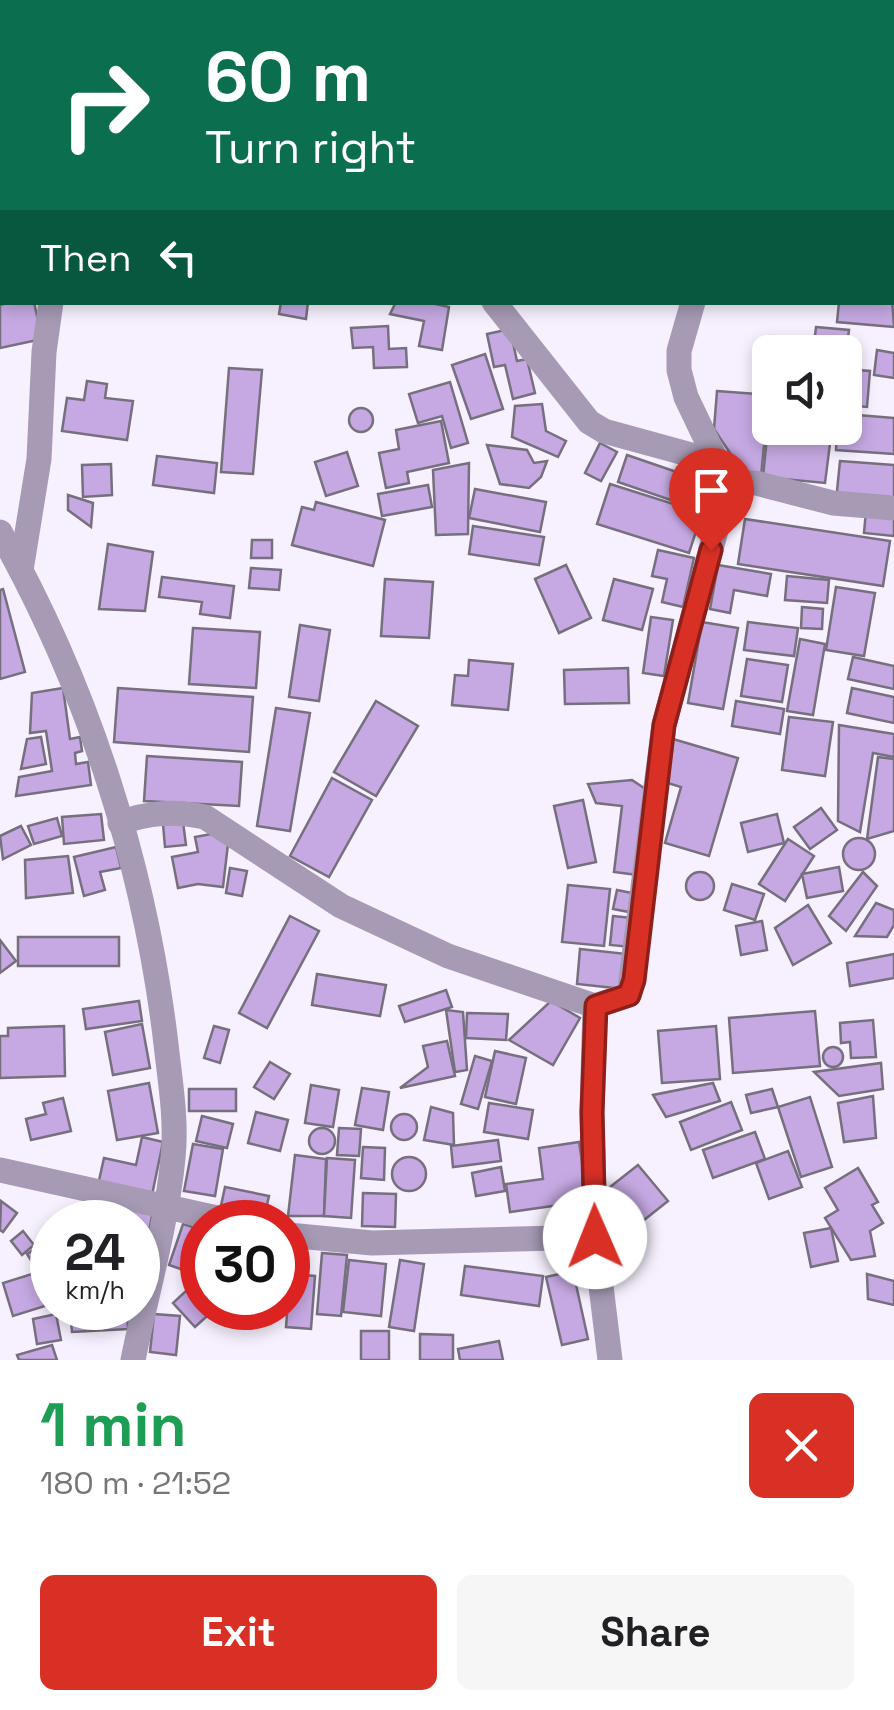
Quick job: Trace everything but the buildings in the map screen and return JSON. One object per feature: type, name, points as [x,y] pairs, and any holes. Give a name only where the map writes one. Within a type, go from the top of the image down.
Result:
[{"type":"street","points":[[21,570],[39,459],[44,352],[51,305]]},
{"type":"street","points":[[496,305],[558,386],[589,422],[604,431],[720,473],[833,503],[894,508]]},
{"type":"street","points":[[120,823],[143,814],[180,812],[205,817],[341,906],[448,956],[596,1006],[629,995],[634,980],[664,725],[720,519],[720,473],[686,397],[679,370],[679,351],[691,305]]},
{"type":"street","points":[[0,532],[56,638],[120,823],[143,902],[160,1000],[172,1097],[174,1155],[133,1360]]},
{"type":"street","points":[[596,1006],[592,1112],[595,1237],[610,1360]]},
{"type":"street","points":[[0,1170],[180,1209]]},
{"type":"street","points":[[310,1237],[372,1242],[595,1237]]},
{"type":"route","points":[[595,1237],[592,1112],[596,1006],[622,1000],[629,995],[634,980],[664,725],[711,550]]}]
